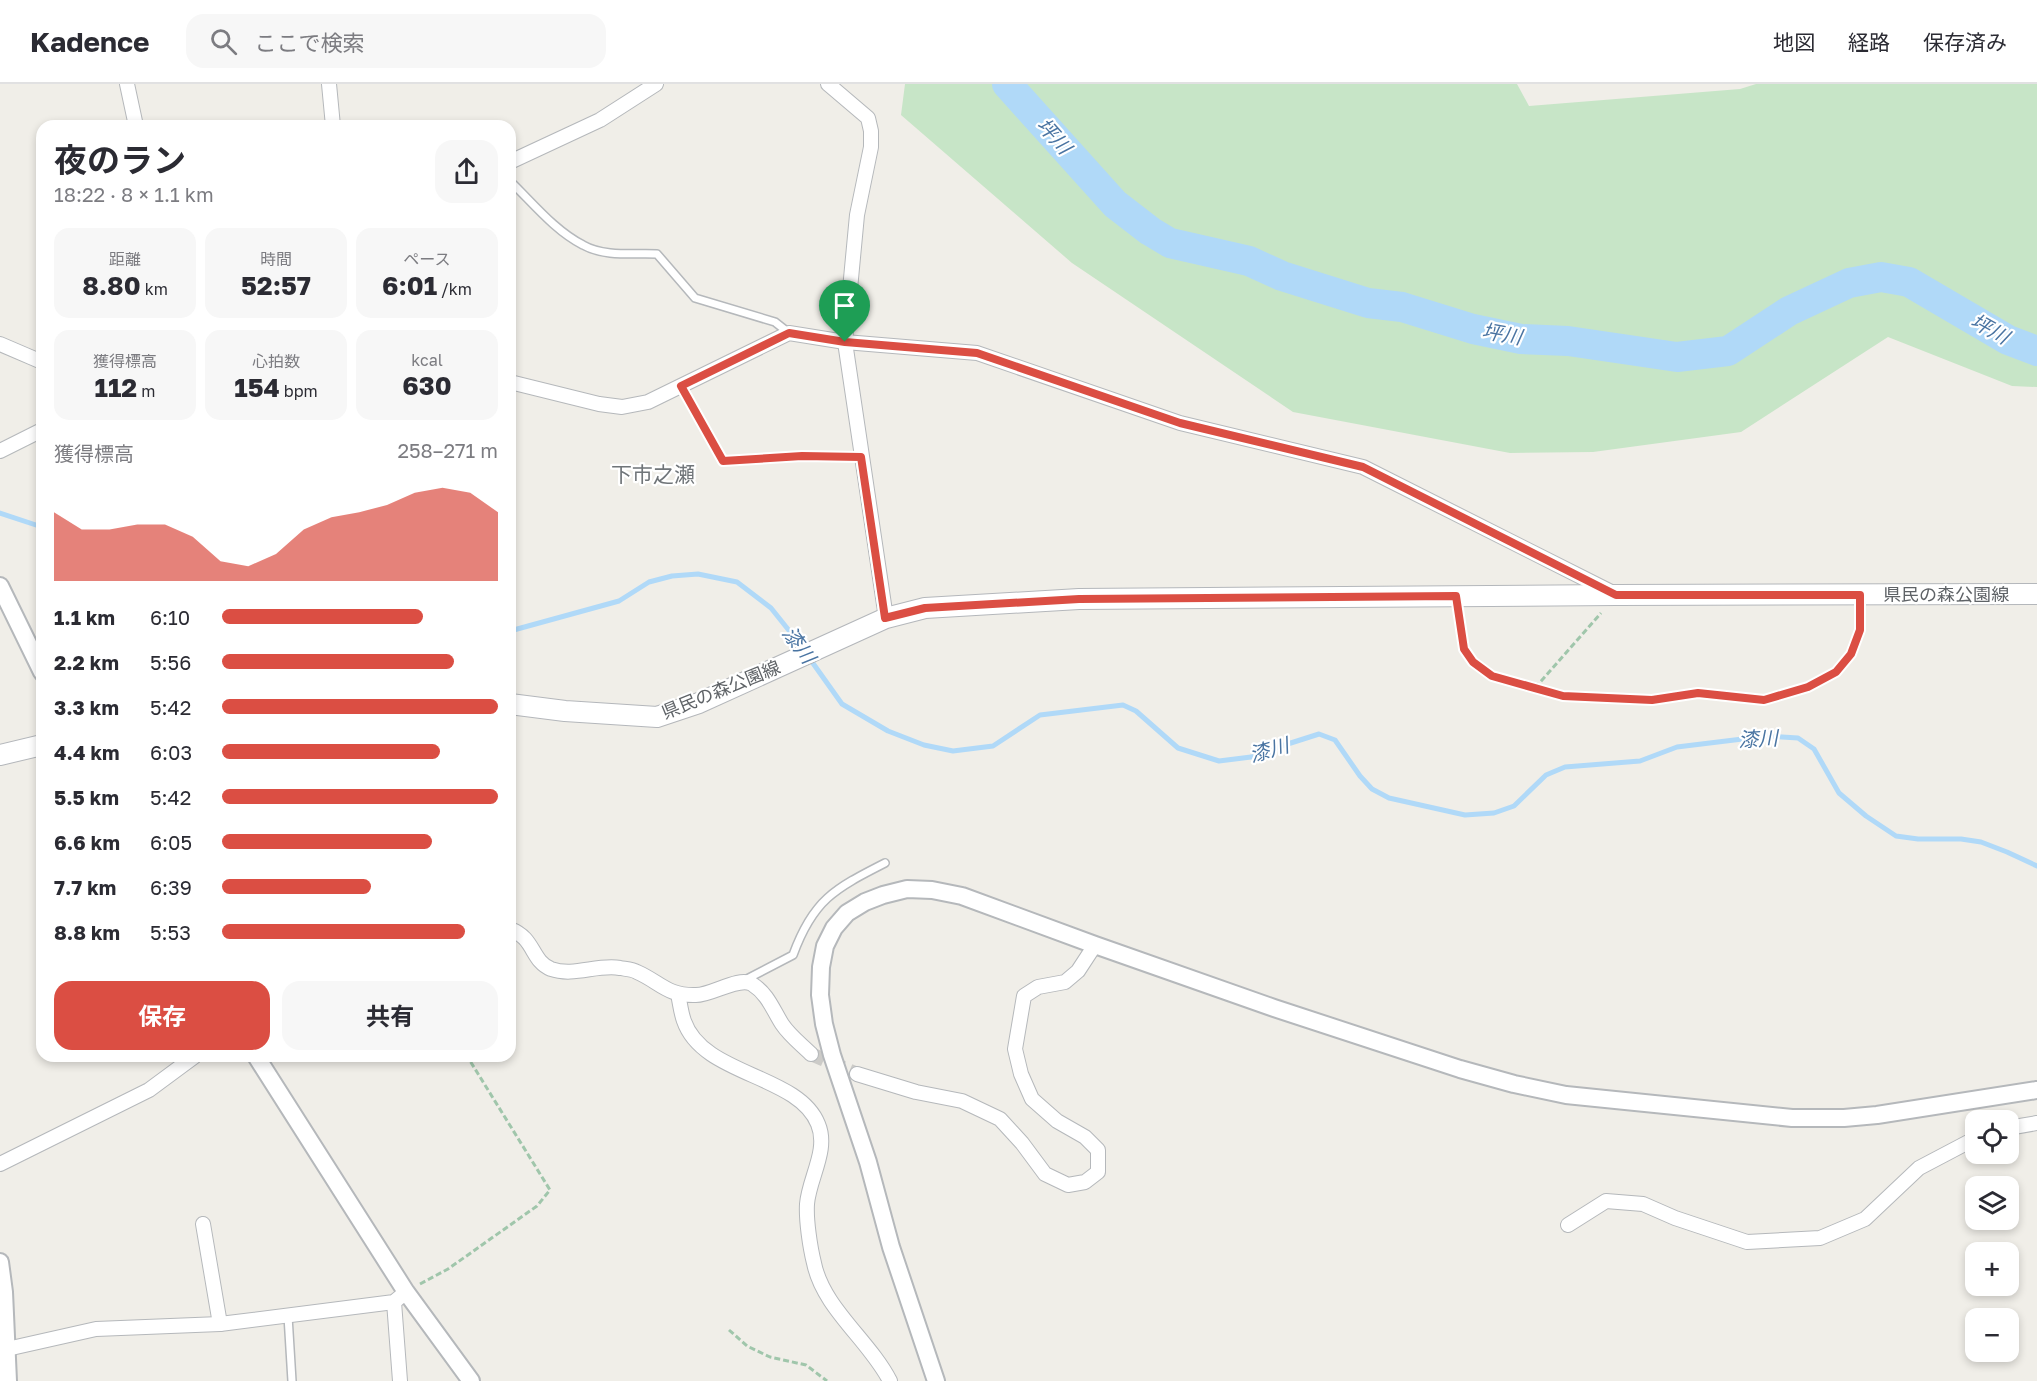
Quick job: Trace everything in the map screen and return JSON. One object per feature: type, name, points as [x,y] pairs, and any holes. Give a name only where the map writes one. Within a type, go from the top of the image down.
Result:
[{"type":"main road","name":"県民の森公園線","points":[[516,705],[565,711],[657,717],[699,702],[885,618],[925,608],[1079,599],[2037,594]]},
{"type":"main road","points":[[0,755],[36,746]]},
{"type":"street","points":[[127,84],[135,120]]},
{"type":"street","points":[[328,84],[332,120]]},
{"type":"street","points":[[516,159],[600,120],[656,84]]},
{"type":"street","points":[[828,84],[868,118],[871,131],[871,147],[857,215],[845,342],[885,618]]},
{"type":"street","points":[[516,384],[598,404],[622,407],[648,402],[789,333],[845,342],[977,353],[1180,423],[1363,467],[1616,595]]},
{"type":"street","points":[[0,344],[36,359]]},
{"type":"street","points":[[0,451],[36,433]]},
{"type":"street","points":[[0,586],[36,660]]},
{"type":"street","points":[[936,1381],[891,1247],[868,1162],[832,1055],[820,995],[821,967],[825,946],[834,928],[847,913],[865,902],[907,889],[932,890],[962,896],[1274,1008],[1460,1069],[1566,1095],[1792,1118],[1844,1118],[2037,1090]]},
{"type":"street","points":[[516,932],[525,936],[539,960],[550,968],[567,972],[616,967],[637,971],[662,988],[678,994],[697,995],[743,981],[752,984],[766,996],[791,1036],[811,1054]]},
{"type":"street","points":[[857,1074],[916,1092],[962,1101],[1000,1119],[1046,1174],[1068,1185],[1085,1182],[1098,1172],[1098,1150],[1085,1137],[1057,1121],[1032,1099],[1021,1074],[1015,1049],[1024,996],[1038,987],[1065,982],[1077,971],[1095,945]]},
{"type":"street","points":[[678,994],[684,1022],[695,1040],[713,1056],[804,1103],[818,1124],[821,1140],[807,1206],[814,1263],[821,1288],[878,1359],[890,1381]]},
{"type":"street","points":[[0,1164],[149,1090],[187,1062]]},
{"type":"street","points":[[260,1062],[400,1297],[471,1381]]},
{"type":"street","points":[[2019,1126],[2037,1123]]},
{"type":"street","points":[[1568,1225],[1606,1200],[1643,1204],[1747,1242],[1820,1238],[1865,1219],[1919,1168],[1965,1144]]},
{"type":"street","points":[[203,1224],[220,1324]]},
{"type":"street","points":[[0,1262],[8,1381]]},
{"type":"street","points":[[7,1349],[96,1329],[220,1324],[288,1316],[400,1297]]},
{"type":"street","points":[[399,1381],[400,1297]]},
{"type":"lane","points":[[516,187],[557,226],[584,246],[612,253],[657,254],[694,298],[775,322],[789,333]]},
{"type":"lane","points":[[743,981],[793,956],[803,930],[814,911],[832,893],[885,863]]},
{"type":"lane","points":[[288,1316],[292,1381]]},
{"type":"path","points":[[681,386],[723,461],[802,456],[861,457]]},
{"type":"path","points":[[1535,688],[1616,595]]},
{"type":"path","points":[[1456,596],[1464,649],[1473,662],[1492,676],[1563,696],[1652,700],[1698,693],[1764,700],[1808,687],[1836,672],[1851,654],[1860,630],[1860,595]]},
{"type":"path","points":[[400,1297],[448,1269],[537,1206],[550,1190],[471,1062]]},
{"type":"path","points":[[729,1330],[747,1346],[770,1357],[806,1365],[827,1381]]},
{"type":"green space","points":[[905,84],[1517,84],[1529,106],[1740,89],[1756,84],[2037,84],[2037,387],[2012,386],[1888,337],[1741,432],[1593,452],[1510,453],[1293,412],[1072,263],[901,115]]},
{"type":"waterway","name":"坪川","points":[[1007,84],[1115,204],[1150,231],[1170,243],[1249,261],[1282,276],[1368,303],[1402,307],[1473,329],[1521,339],[1568,341],[1677,357],[1728,351],[1789,311],[1849,283],[1881,277],[1909,282],[2008,340],[2037,351]]},
{"type":"waterway","name":"漆川","points":[[0,513],[36,525]]},
{"type":"waterway","name":"漆川","points":[[516,629],[619,601],[649,582],[672,576],[698,574],[737,582],[771,608],[842,704],[888,731],[924,745],[953,751],[993,746],[1040,715],[1123,705],[1136,711],[1178,748],[1219,761],[1267,755],[1272,749],[1319,734],[1335,740],[1372,789],[1389,798],[1465,815],[1494,813],[1514,806],[1546,775],[1565,767],[1640,761],[1677,747],[1767,736],[1798,738],[1814,749],[1839,793],[1866,816],[1896,836],[1981,842],[2037,866]]},
{"type":"tunnel","points":[[811,1054],[857,1074]]},
{"type":"district","name":"下市之瀬","points":[[653,475]]},
{"type":"route","points":[[789,333],[845,342],[977,353],[1180,423],[1363,467],[1616,595],[1860,595],[1860,630],[1851,654],[1836,672],[1808,687],[1764,700],[1698,693],[1652,700],[1617,700],[1563,696],[1492,676],[1473,662],[1464,649],[1456,596],[1079,599],[925,608],[885,618],[861,457],[802,456],[723,461],[681,386],[789,333]]}]
